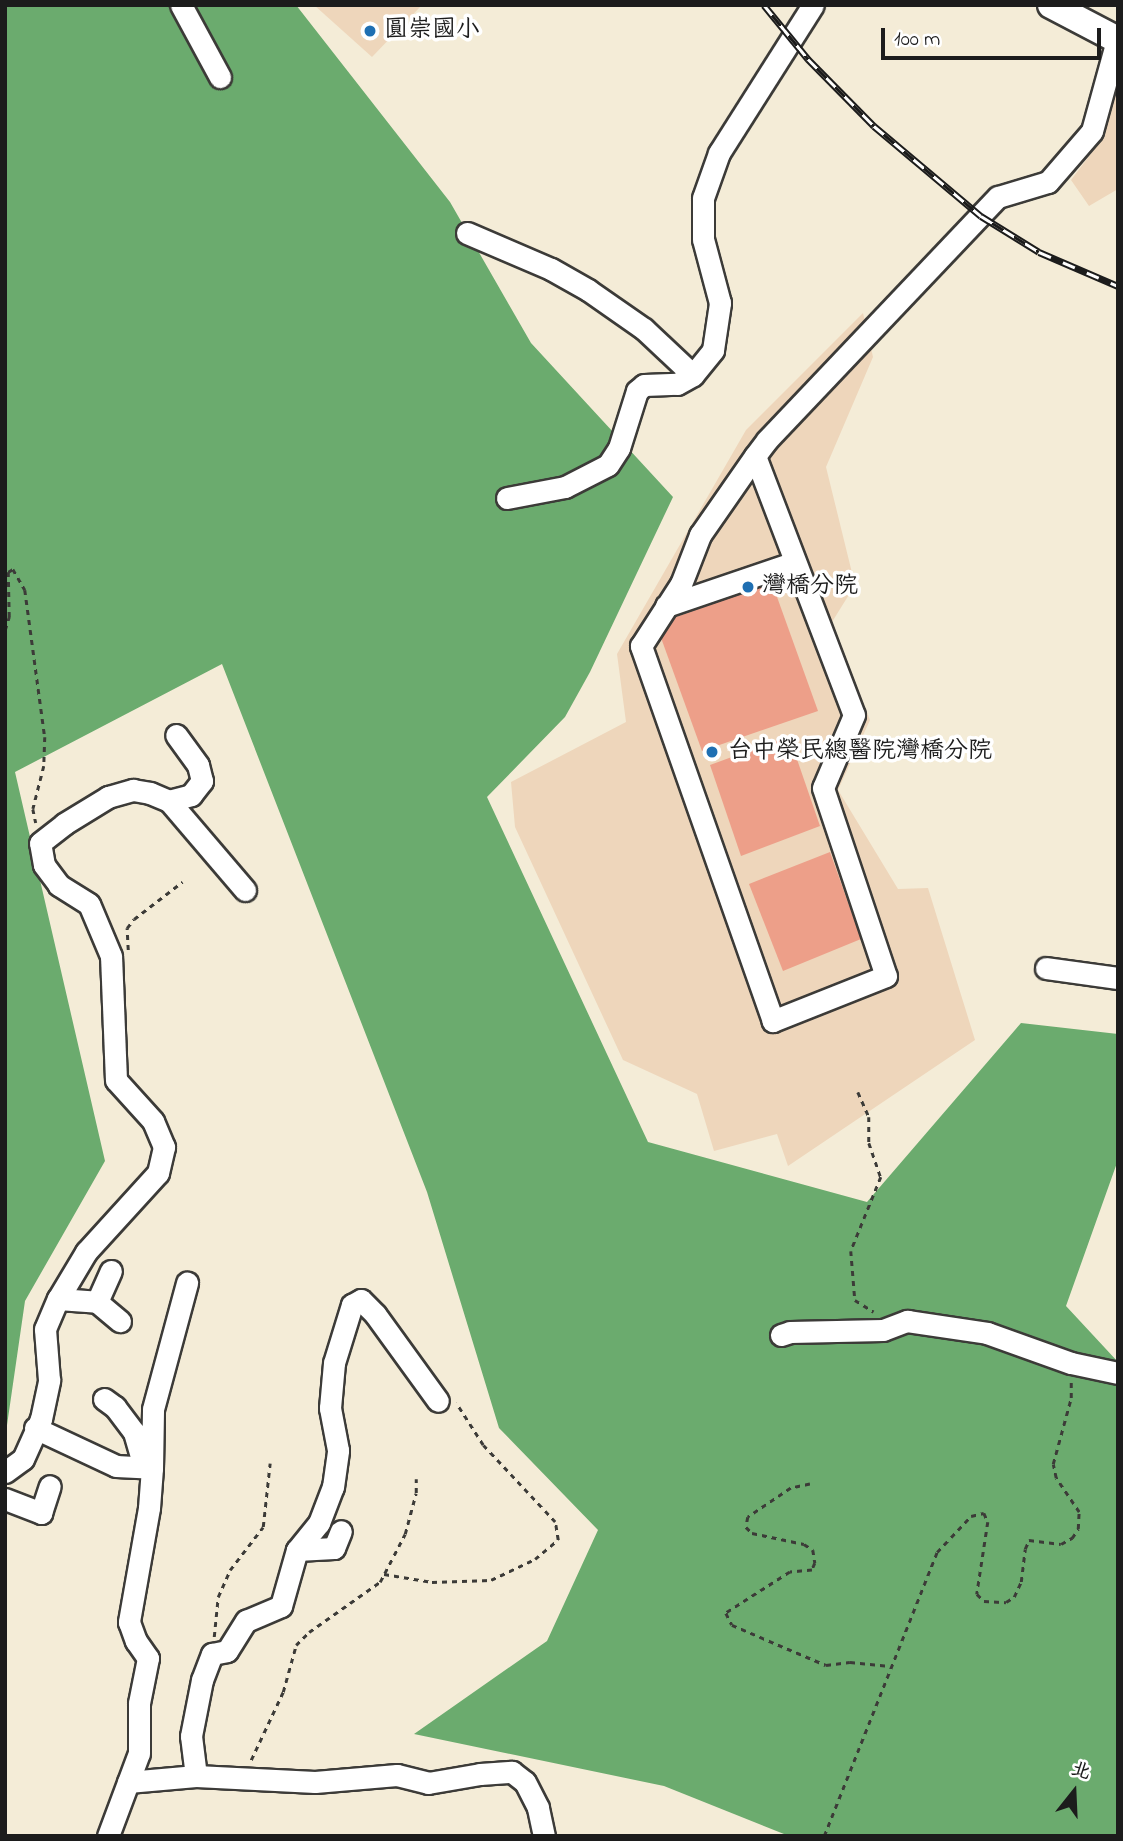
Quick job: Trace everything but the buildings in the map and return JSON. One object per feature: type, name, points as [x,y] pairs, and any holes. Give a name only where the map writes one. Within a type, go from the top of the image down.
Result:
[{"type":"main road","points":[[1051,5],[1118,40]]},
{"type":"street","points":[[181,5],[220,77]]},
{"type":"street","points":[[507,498],[565,487],[608,465],[619,449],[636,391],[644,385],[677,384],[692,375],[713,350],[720,303],[703,239],[703,198],[719,153],[813,5]]},
{"type":"street","points":[[755,456],[854,715],[823,788],[886,976],[773,1021],[641,646],[681,584],[700,535],[755,456],[767,440],[999,197],[1048,182],[1092,131],[1118,40]]},
{"type":"street","points":[[467,233],[551,269],[588,290],[644,329],[692,375]]},
{"type":"street","points":[[666,606],[795,562]]},
{"type":"street","points":[[169,802],[191,795],[202,781],[198,765],[176,735]]},
{"type":"street","points":[[5,1472],[23,1459],[41,1419],[49,1380],[45,1329],[58,1299],[86,1252],[158,1173],[164,1147],[153,1121],[116,1080],[111,956],[89,904],[59,886],[44,865],[40,843],[64,824],[108,797],[133,790],[169,802],[245,890]]},
{"type":"street","points":[[1046,968],[1118,978]]},
{"type":"street","points":[[97,1301],[111,1271]]},
{"type":"street","points":[[108,1836],[139,1753],[139,1703],[148,1658],[136,1642],[129,1622],[149,1508],[148,1467],[153,1409],[187,1283]]},
{"type":"street","points":[[58,1299],[97,1301],[120,1321]]},
{"type":"street","points":[[196,1776],[191,1736],[202,1680],[212,1654],[227,1651],[246,1621],[281,1606],[297,1550],[319,1523],[334,1487],[338,1450],[330,1408],[334,1363],[352,1305],[360,1300],[375,1314],[438,1401]]},
{"type":"street","points":[[782,1335],[790,1332],[884,1330],[907,1321],[987,1333],[1071,1363],[1118,1373]]},
{"type":"street","points":[[103,1399],[116,1407],[134,1432],[148,1467]]},
{"type":"street","points":[[35,1428],[116,1466],[148,1467]]},
{"type":"street","points":[[5,1499],[41,1513],[50,1486]]},
{"type":"street","points":[[297,1550],[334,1548],[341,1531]]},
{"type":"street","points":[[128,1782],[196,1776],[315,1782],[397,1775],[428,1783],[480,1773],[512,1772],[526,1782],[538,1808],[544,1836]]},
{"type":"path","points":[[5,631],[10,607],[8,572],[13,569],[25,590],[45,737],[44,766],[33,809],[40,843]]},
{"type":"path","points":[[114,979],[126,970],[127,929],[134,919],[182,882]]},
{"type":"path","points":[[858,1092],[869,1117],[869,1143],[881,1177],[851,1251],[855,1300],[872,1312],[907,1321]]},
{"type":"path","points":[[824,1836],[937,1552],[971,1516],[984,1513],[988,1522],[977,1594],[984,1601],[1006,1602],[1014,1597],[1021,1582],[1025,1549],[1029,1540],[1061,1544],[1072,1538],[1078,1529],[1079,1512],[1056,1478],[1053,1464],[1071,1398],[1071,1363]]},
{"type":"path","points":[[384,1574],[432,1582],[491,1580],[536,1559],[558,1540],[555,1522],[483,1445],[453,1398],[438,1401]]},
{"type":"path","points":[[212,1654],[218,1597],[230,1570],[263,1527],[270,1463]]},
{"type":"path","points":[[243,1779],[283,1692],[296,1645],[309,1632],[380,1582],[405,1534],[416,1493],[416,1479]]},
{"type":"path","points":[[810,1484],[792,1488],[748,1517],[746,1527],[752,1533],[804,1544],[813,1550],[815,1563],[812,1570],[790,1572],[726,1613],[732,1625],[825,1665],[850,1662],[890,1666]]},
{"type":"shaded area","name":"圓崇國小","points":[[314,5],[422,5],[372,57]]},
{"type":"shaded area","points":[[1118,85],[1118,189],[1089,206],[1071,180],[1093,151]]},
{"type":"shaded area","name":"台中榮民總醫院灣橋分院","points":[[863,313],[873,357],[826,467],[855,585],[832,622],[870,720],[838,790],[898,889],[928,888],[975,1040],[788,1166],[777,1134],[714,1151],[697,1094],[623,1060],[515,827],[511,782],[626,722],[617,654],[746,430]]},
{"type":"green space","points":[[5,5],[296,5],[450,202],[531,343],[673,497],[590,672],[565,717],[487,797],[648,1142],[867,1202],[1021,1023],[1118,1034],[1118,1160],[1066,1306],[1118,1362],[1118,1836],[789,1836],[664,1786],[414,1734],[547,1641],[598,1530],[499,1428],[427,1192],[222,664],[15,772],[105,1161],[25,1301],[5,1439]]},
{"type":"railway","points":[[764,5],[808,59],[874,126],[981,216],[1039,252],[1118,286]]},
{"type":"place","name":"圓崇國小","points":[[370,31]]},
{"type":"place","name":"灣橋分院","points":[[748,587]]},
{"type":"place","name":"台中榮民總醫院灣橋分院","points":[[712,752]]}]
